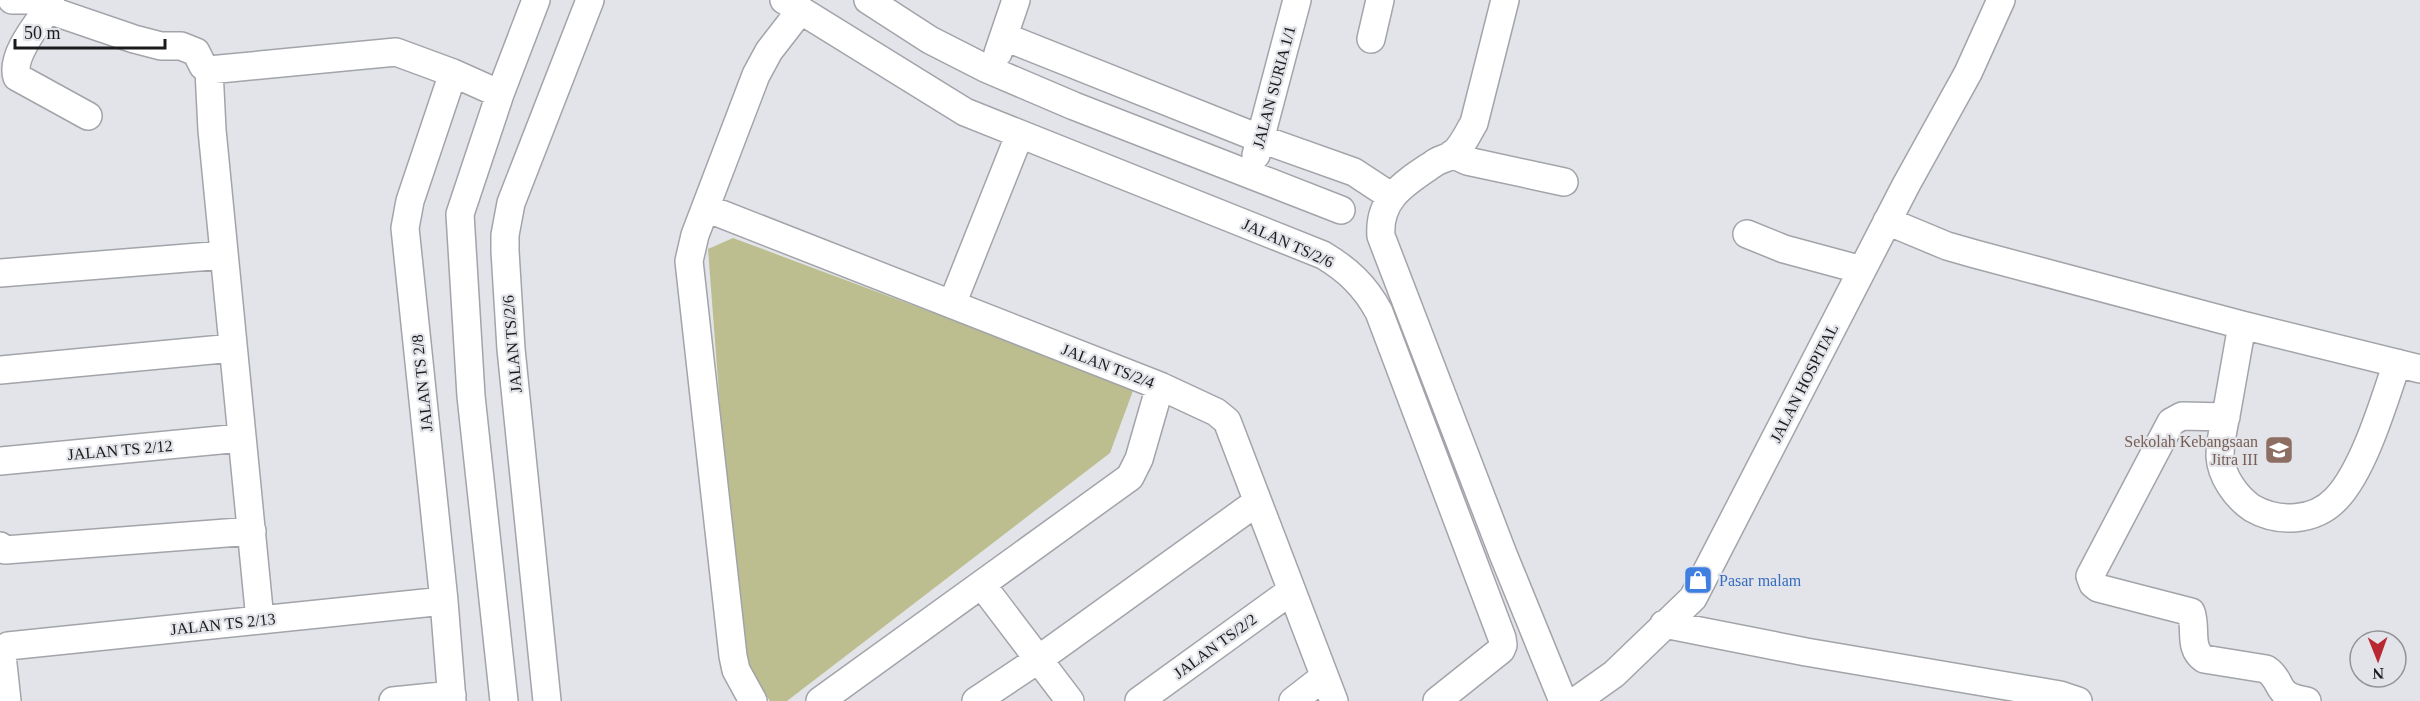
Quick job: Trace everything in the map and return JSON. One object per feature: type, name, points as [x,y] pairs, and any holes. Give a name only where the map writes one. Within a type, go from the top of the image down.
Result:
[{"type":"street","points":[[12,0],[44,2],[55,12],[134,39],[161,46],[181,46],[196,52],[203,66],[209,70],[396,51],[500,94]]},
{"type":"street","points":[[504,701],[471,396],[460,214],[500,94],[536,0]]},
{"type":"street","name":"JALAN TS/2/6","points":[[547,701],[511,349],[505,235],[511,203],[590,0]]},
{"type":"street","points":[[868,0],[909,12],[985,68],[1074,106],[1341,210]]},
{"type":"street","points":[[985,68],[998,53],[1016,0]]},
{"type":"street","name":"JALAN SURIA 1/1","points":[[1250,173],[1297,0]]},
{"type":"street","points":[[1371,39],[1380,0]]},
{"type":"street","points":[[1505,0],[1474,123],[1466,138],[1452,154],[1438,160],[1385,205],[1381,217],[1381,236],[1563,701]]},
{"type":"street","name":"JALAN HOSPITAL","points":[[1576,701],[1614,674],[1693,598],[1887,221],[1968,73],[2001,0]]},
{"type":"street","name":"JALAN HOSPITAL","points":[[1988,30],[2013,0]]},
{"type":"street","points":[[44,2],[33,29],[15,62],[17,77],[88,117]]},
{"type":"street","points":[[753,701],[736,670],[733,656],[690,283],[691,248],[756,75],[792,5]]},
{"type":"street","name":"JALAN TS/2/6","points":[[792,5],[965,112],[1323,255],[1345,268],[1370,296],[1379,312],[1502,638],[1501,650],[1437,701]]},
{"type":"street","points":[[1005,37],[1261,139],[1354,172],[1392,197]]},
{"type":"street","points":[[209,70],[212,130],[260,620]]},
{"type":"street","name":"JALAN TS 2/8","points":[[452,698],[405,228],[410,201],[453,73]]},
{"type":"street","points":[[952,304],[1019,135]]},
{"type":"street","points":[[1452,154],[1467,161],[1564,182]]},
{"type":"street","name":"JALAN TS/2/4","points":[[706,208],[1160,386],[1216,412],[1227,421],[1233,432],[1257,502],[1329,689]]},
{"type":"street","points":[[1887,221],[1947,246],[1975,254],[2242,325],[2409,366],[2350,480],[2335,500],[2314,514],[2289,519],[2264,515],[2242,501],[2227,481],[2220,457],[2242,325]]},
{"type":"street","points":[[1747,234],[1784,249],[1862,270]]},
{"type":"street","points":[[0,273],[224,255]]},
{"type":"street","points":[[0,370],[233,348]]},
{"type":"street","points":[[820,701],[1130,477],[1139,459],[1160,386]]},
{"type":"street","points":[[2226,417],[2182,416],[2171,422],[2090,576],[2093,584],[2098,588],[2191,612],[2195,622],[2193,643],[2197,654],[2204,658],[2266,669],[2271,672],[2278,686],[2287,695],[2293,699],[2307,701]]},
{"type":"street","name":"JALAN TS 2/12","points":[[0,461],[241,438]]},
{"type":"street","points":[[976,701],[1039,659],[1257,502]]},
{"type":"street","points":[[2,548],[252,531]]},
{"type":"street","points":[[982,585],[1070,701]]},
{"type":"street","name":"JALAN TS/2/2","points":[[1139,701],[1291,591]]},
{"type":"street","name":"JALAN TS 2/13","points":[[7,701],[3,649],[8,646],[444,601]]},
{"type":"street","points":[[1664,624],[1806,652],[2060,695],[2078,701]]},
{"type":"street","points":[[1299,699],[1329,689]]},
{"type":"street","points":[[393,701],[452,698]]},
{"type":"green space","points":[[733,238],[1134,388],[1110,453],[787,701],[770,701],[739,656],[708,249]]},
{"type":"place","name":"Sekolah Kebangsaan Jitra III","points":[[2279,450]]},
{"type":"place","name":"Pasar malam","points":[[1698,580]]}]
